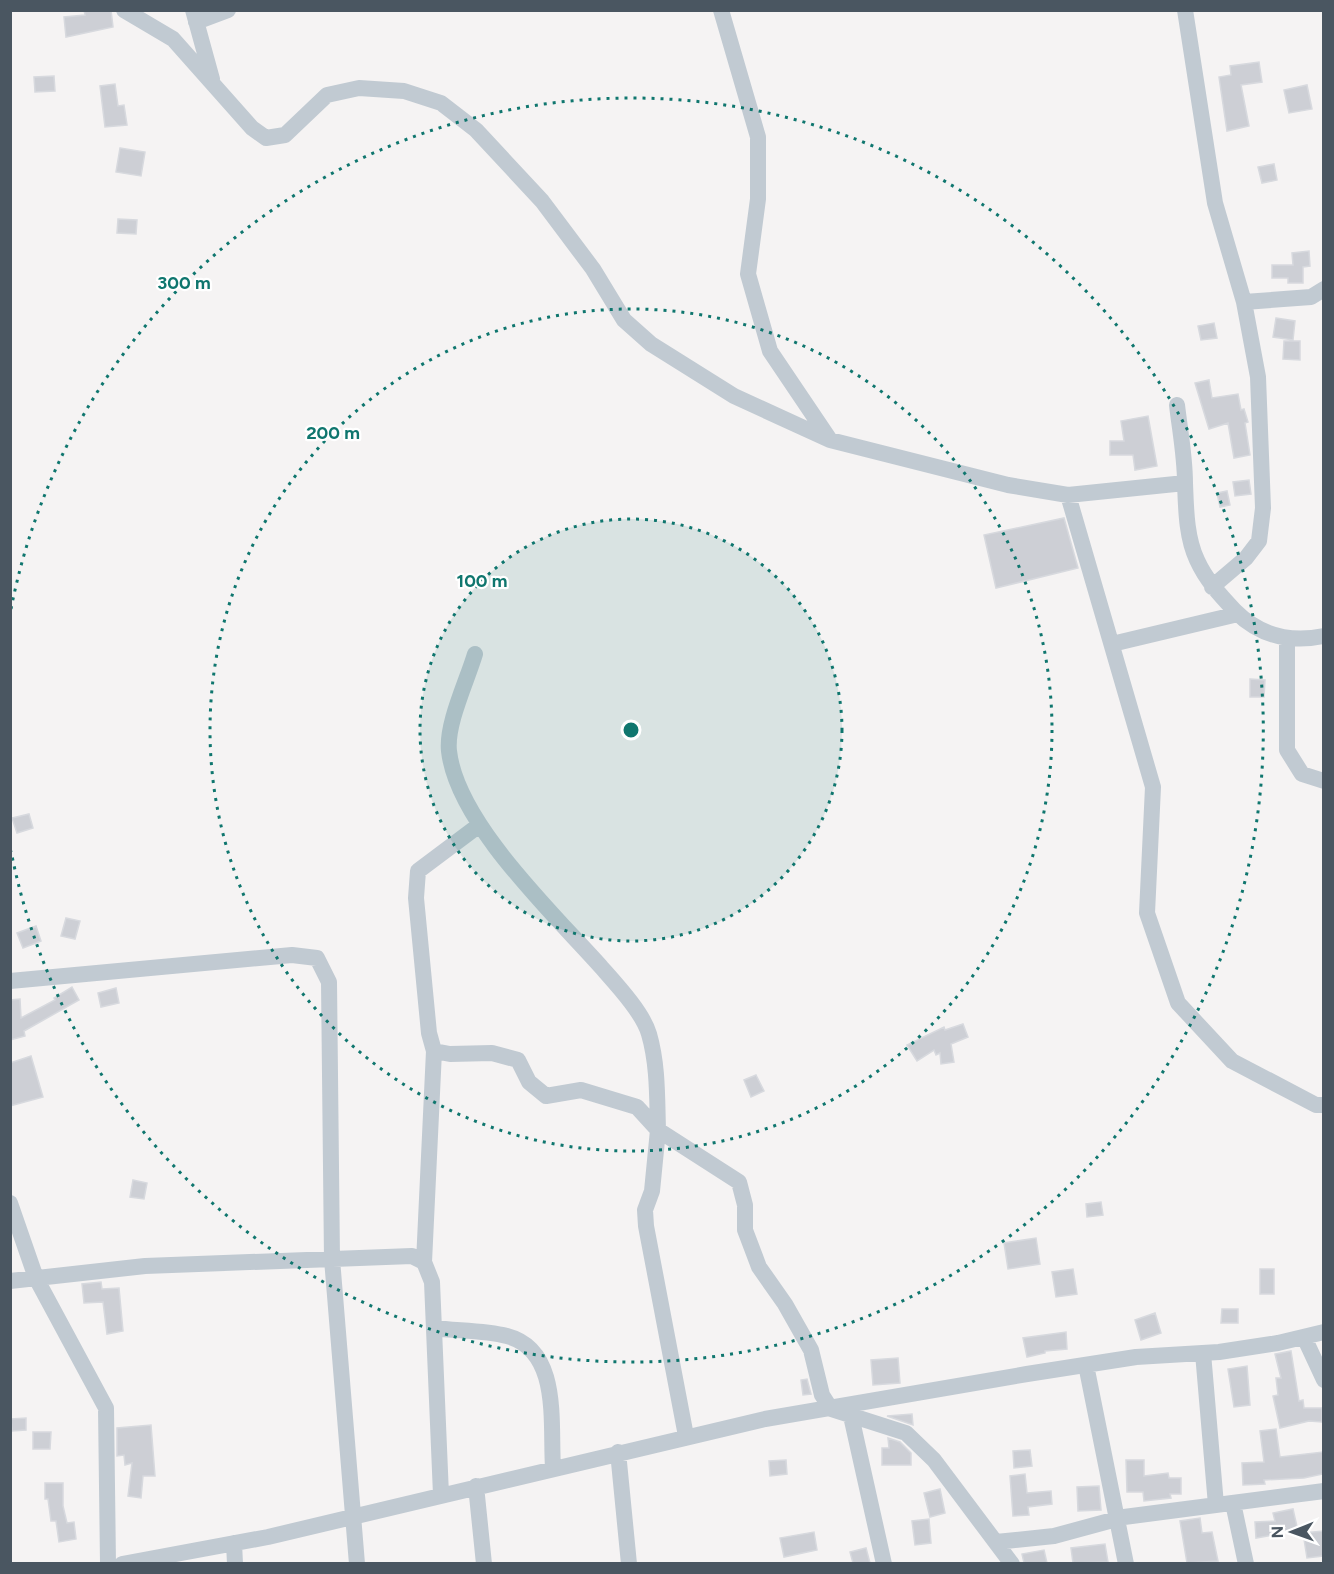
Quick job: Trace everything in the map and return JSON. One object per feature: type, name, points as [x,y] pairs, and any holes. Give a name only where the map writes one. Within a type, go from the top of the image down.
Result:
[{"type":"street","points":[[124,10],[173,39],[252,128],[266,138],[285,135],[327,95],[359,88],[404,91],[441,103],[476,130],[542,201],[593,269],[624,320],[651,344],[734,396],[831,440],[1008,485],[1068,495],[1185,483]]},
{"type":"street","points":[[212,82],[195,16],[228,10]]},
{"type":"street","points":[[721,10],[758,137],[758,199],[748,274],[770,351],[831,440]]},
{"type":"street","points":[[1185,10],[1215,203],[1245,302],[1258,377],[1263,508],[1259,541],[1246,558],[1212,587]]},
{"type":"street","points":[[1245,302],[1311,297],[1323,289]]},
{"type":"street","points":[[1177,405],[1185,483],[1184,502],[1196,558],[1212,587],[1238,614],[1257,629],[1287,638],[1304,640],[1323,636]]},
{"type":"street","points":[[1068,495],[1153,788],[1147,913],[1178,1003],[1232,1061],[1316,1104],[1323,1105]]},
{"type":"street","points":[[1112,644],[1238,614]]},
{"type":"street","points":[[1287,638],[1287,750],[1302,774],[1323,781]]},
{"type":"street","points":[[475,654],[450,733],[449,751],[456,778],[478,826],[623,992],[649,1032],[657,1078],[658,1130],[652,1191],[645,1210],[646,1226],[686,1436]]},
{"type":"street","points":[[424,1262],[434,1051],[429,1033],[416,898],[418,871],[478,826]]},
{"type":"street","points":[[10,981],[292,955],[317,958],[329,982],[332,1258],[357,1563]]},
{"type":"street","points":[[434,1051],[450,1054],[492,1053],[518,1060],[529,1082],[546,1096],[581,1090],[637,1107],[658,1130],[739,1182],[745,1205],[745,1230],[759,1268],[785,1304],[811,1350],[822,1395],[831,1409]]},
{"type":"street","points":[[10,1203],[36,1278],[106,1408],[108,1563]]},
{"type":"street","points":[[10,1281],[145,1266],[412,1256],[424,1262],[430,1271],[432,1282],[441,1495]]},
{"type":"street","points":[[434,1328],[508,1336],[532,1348],[542,1362],[548,1381],[553,1468]]},
{"type":"street","points":[[850,1411],[1086,1365],[1136,1357],[1203,1353],[1278,1343],[1323,1332]]},
{"type":"street","points":[[1304,1337],[1323,1380]]},
{"type":"street","points":[[1203,1353],[1216,1505]]},
{"type":"street","points":[[1086,1365],[1126,1563]]},
{"type":"street","points":[[122,1563],[234,1543],[686,1436],[765,1419],[831,1409],[850,1411],[906,1433],[934,1460],[1012,1563]]},
{"type":"street","points":[[850,1411],[884,1563]]},
{"type":"street","points":[[618,1452],[629,1563]]},
{"type":"street","points":[[476,1486],[484,1563]]},
{"type":"street","points":[[996,1542],[1054,1536],[1117,1519],[1323,1491]]},
{"type":"street","points":[[1233,1503],[1246,1563]]},
{"type":"street","points":[[234,1543],[235,1563]]},
{"type":"building","points":[[84,10],[111,10],[113,27],[66,37],[64,17],[85,15]]},
{"type":"building","points":[[1259,62],[1262,82],[1241,85],[1249,126],[1227,131],[1219,77],[1231,75],[1230,66]]},
{"type":"building","points":[[54,76],[55,91],[35,92],[34,77]]},
{"type":"building","points":[[115,84],[118,106],[124,105],[127,125],[105,127],[100,86]]},
{"type":"building","points":[[1307,85],[1312,109],[1289,113],[1284,90]]},
{"type":"building","points":[[120,148],[145,152],[141,176],[116,172]]},
{"type":"building","points":[[1274,164],[1277,180],[1262,183],[1258,167]]},
{"type":"building","points":[[118,219],[137,220],[136,234],[117,233]]},
{"type":"building","points":[[1309,251],[1310,266],[1303,267],[1303,283],[1288,283],[1288,278],[1272,278],[1272,265],[1293,265],[1292,253]]},
{"type":"building","points":[[1276,318],[1295,321],[1293,340],[1273,337]]},
{"type":"building","points":[[1214,323],[1217,338],[1201,340],[1198,326]]},
{"type":"building","points":[[1284,341],[1300,341],[1300,360],[1283,359]]},
{"type":"building","points":[[1209,380],[1212,398],[1238,394],[1241,410],[1244,409],[1248,422],[1245,423],[1250,455],[1234,458],[1228,423],[1209,429],[1195,383]]},
{"type":"building","points":[[1148,416],[1157,466],[1135,470],[1133,455],[1110,455],[1110,441],[1124,441],[1121,421]]},
{"type":"building","points":[[1249,480],[1251,494],[1235,496],[1233,482]]},
{"type":"building","points":[[1227,491],[1230,505],[1220,507],[1217,493]]},
{"type":"building","points":[[1064,518],[1078,568],[996,588],[984,535]]},
{"type":"building","points":[[1250,679],[1265,680],[1264,697],[1250,697]]},
{"type":"building","points":[[29,814],[33,828],[17,833],[12,818]]},
{"type":"building","points":[[66,918],[80,921],[75,939],[61,936]]},
{"type":"building","points":[[36,926],[41,941],[23,948],[17,933]]},
{"type":"building","points":[[72,987],[79,1000],[24,1031],[25,1036],[10,1040],[10,1000],[20,999],[21,1018],[55,1000],[54,998]]},
{"type":"building","points":[[116,988],[119,1003],[101,1007],[98,993]]},
{"type":"building","points":[[963,1024],[968,1037],[951,1044],[954,1062],[941,1064],[940,1053],[936,1055],[934,1050],[917,1061],[907,1045],[944,1027],[945,1030]]},
{"type":"building","points":[[31,1056],[43,1097],[10,1106],[10,1063]]},
{"type":"building","points":[[756,1075],[764,1091],[751,1097],[744,1080]]},
{"type":"building","points":[[133,1180],[147,1183],[144,1199],[130,1197]]},
{"type":"building","points":[[1101,1202],[1103,1215],[1087,1217],[1086,1204]]},
{"type":"building","points":[[1036,1238],[1040,1264],[1008,1269],[1004,1243]]},
{"type":"building","points":[[1073,1269],[1077,1294],[1056,1297],[1052,1272]]},
{"type":"building","points":[[1260,1269],[1274,1269],[1274,1294],[1260,1294]]},
{"type":"building","points":[[101,1282],[102,1289],[119,1288],[123,1331],[107,1334],[103,1302],[84,1303],[82,1284]]},
{"type":"building","points":[[1222,1309],[1238,1309],[1238,1323],[1221,1323]]},
{"type":"building","points":[[1155,1313],[1161,1333],[1141,1340],[1135,1320]]},
{"type":"building","points":[[1066,1332],[1067,1349],[1045,1351],[1045,1353],[1027,1357],[1023,1338]]},
{"type":"building","points":[[1291,1351],[1299,1401],[1303,1400],[1304,1408],[1322,1408],[1322,1422],[1309,1421],[1280,1428],[1273,1396],[1278,1395],[1276,1378],[1281,1378],[1275,1354]]},
{"type":"building","points":[[898,1358],[900,1383],[873,1385],[871,1360]]},
{"type":"building","points":[[1247,1366],[1250,1405],[1234,1407],[1228,1369]]},
{"type":"building","points":[[807,1379],[811,1394],[803,1395],[801,1380]]},
{"type":"building","points":[[912,1414],[913,1425],[887,1416]]},
{"type":"building","points":[[26,1418],[26,1430],[12,1431],[11,1419]]},
{"type":"building","points":[[151,1425],[155,1476],[143,1476],[141,1498],[128,1496],[132,1463],[125,1465],[124,1455],[117,1456],[117,1428]]},
{"type":"building","points":[[1276,1429],[1280,1457],[1323,1452],[1323,1474],[1304,1478],[1264,1480],[1265,1484],[1243,1485],[1242,1463],[1264,1462],[1260,1431]]},
{"type":"building","points":[[33,1432],[51,1432],[50,1449],[33,1449]]},
{"type":"building","points":[[888,1438],[900,1442],[911,1453],[911,1465],[882,1465],[882,1448],[889,1448]]},
{"type":"building","points":[[1030,1450],[1032,1466],[1014,1468],[1013,1451]]},
{"type":"building","points":[[786,1460],[787,1474],[770,1476],[769,1461]]},
{"type":"building","points":[[1126,1460],[1144,1460],[1144,1476],[1168,1473],[1169,1478],[1181,1478],[1181,1494],[1170,1494],[1171,1498],[1144,1501],[1143,1492],[1127,1492]]},
{"type":"building","points":[[1025,1474],[1027,1493],[1051,1491],[1052,1504],[1028,1507],[1029,1515],[1013,1516],[1010,1476]]},
{"type":"building","points":[[45,1483],[63,1483],[63,1506],[67,1523],[74,1522],[76,1539],[59,1542],[56,1521],[51,1521],[48,1499],[45,1499]]},
{"type":"building","points":[[1099,1486],[1101,1510],[1078,1511],[1077,1487]]},
{"type":"building","points":[[940,1489],[945,1513],[930,1517],[924,1493]]},
{"type":"building","points":[[1293,1509],[1298,1531],[1256,1538],[1255,1522],[1275,1521],[1273,1513]]},
{"type":"building","points":[[1200,1518],[1202,1533],[1212,1532],[1218,1561],[1187,1563],[1180,1521]]},
{"type":"building","points":[[929,1519],[931,1543],[915,1545],[912,1521]]},
{"type":"building","points":[[1323,1531],[1323,1556],[1307,1558],[1303,1533]]},
{"type":"building","points":[[814,1532],[817,1550],[784,1557],[780,1538]]},
{"type":"building","points":[[1105,1544],[1108,1562],[1073,1563],[1071,1548]]},
{"type":"building","points":[[866,1548],[870,1563],[853,1563],[850,1552]]},
{"type":"building","points":[[1044,1550],[1047,1563],[1024,1563],[1022,1554]]}]
